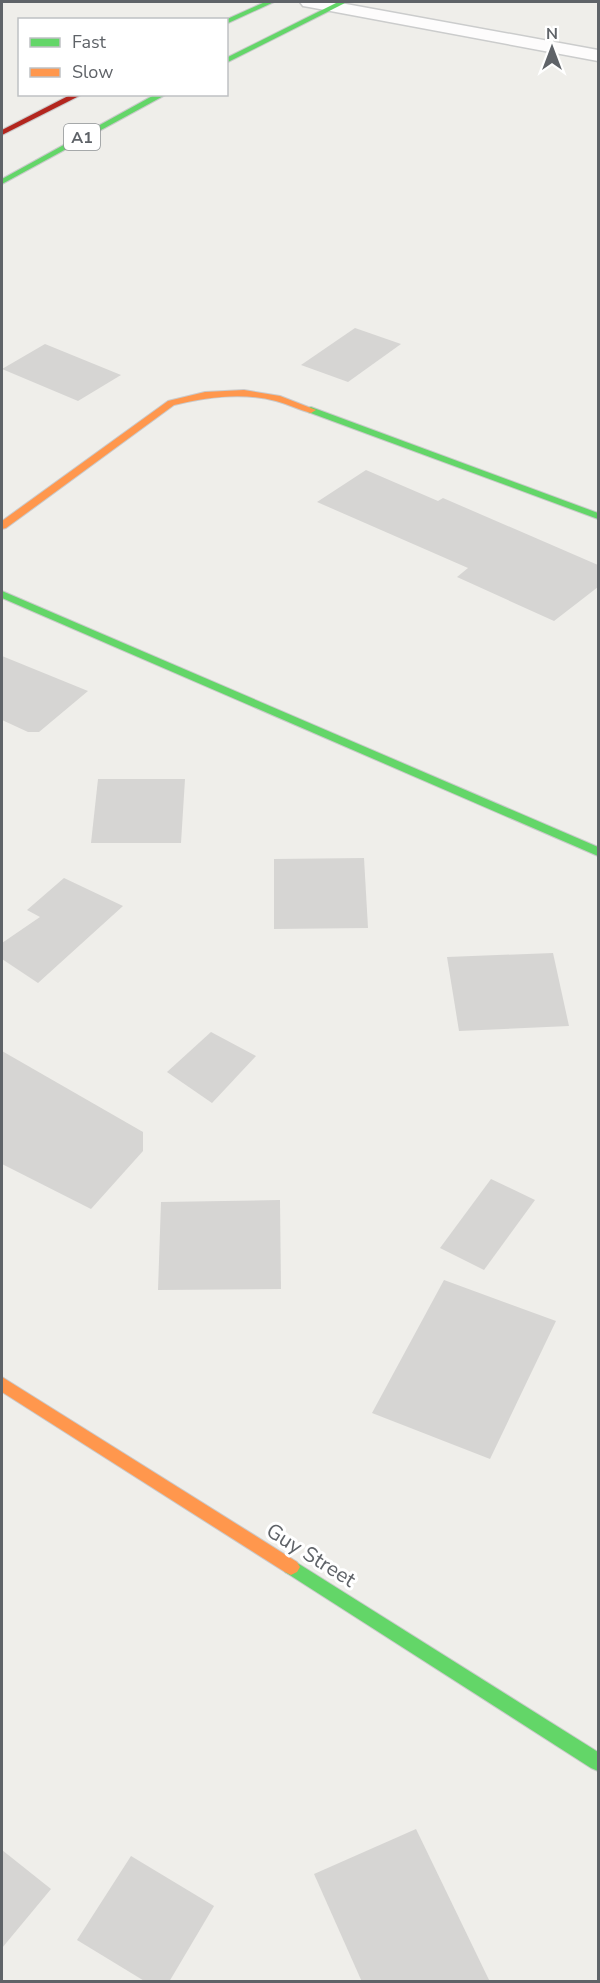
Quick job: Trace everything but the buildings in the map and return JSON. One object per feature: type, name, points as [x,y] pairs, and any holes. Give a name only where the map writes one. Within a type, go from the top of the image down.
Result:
[{"type":"main road","points":[[228,21],[270,2]]},
{"type":"main road","points":[[228,60],[338,4]]},
{"type":"main road","name":"A1","points":[[2,133],[75,96]]},
{"type":"main road","name":"A1","points":[[2,182],[159,96]]},
{"type":"main road","points":[[2,526],[171,403],[205,395],[244,393],[278,398],[598,516]]},
{"type":"main road","points":[[2,594],[598,852]]},
{"type":"main road","name":"Guy Street","points":[[2,1384],[598,1762]]},
{"type":"street","points":[[309,2],[338,4],[598,56]]},
{"type":"traffic: fast","points":[[228,21],[270,2]]},
{"type":"traffic: fast","points":[[228,60],[343,2]]},
{"type":"traffic: fast","points":[[2,182],[159,96]]},
{"type":"traffic: fast","points":[[311,410],[598,516]]},
{"type":"traffic: fast","points":[[2,594],[598,852]]},
{"type":"traffic: fast","points":[[291,1567],[598,1762]]},
{"type":"traffic: slow","points":[[2,526],[171,403],[205,395],[244,393],[277,398],[311,410]]},
{"type":"traffic: slow","points":[[2,1384],[291,1567]]},
{"type":"traffic: jam","points":[[2,133],[75,96]]}]
